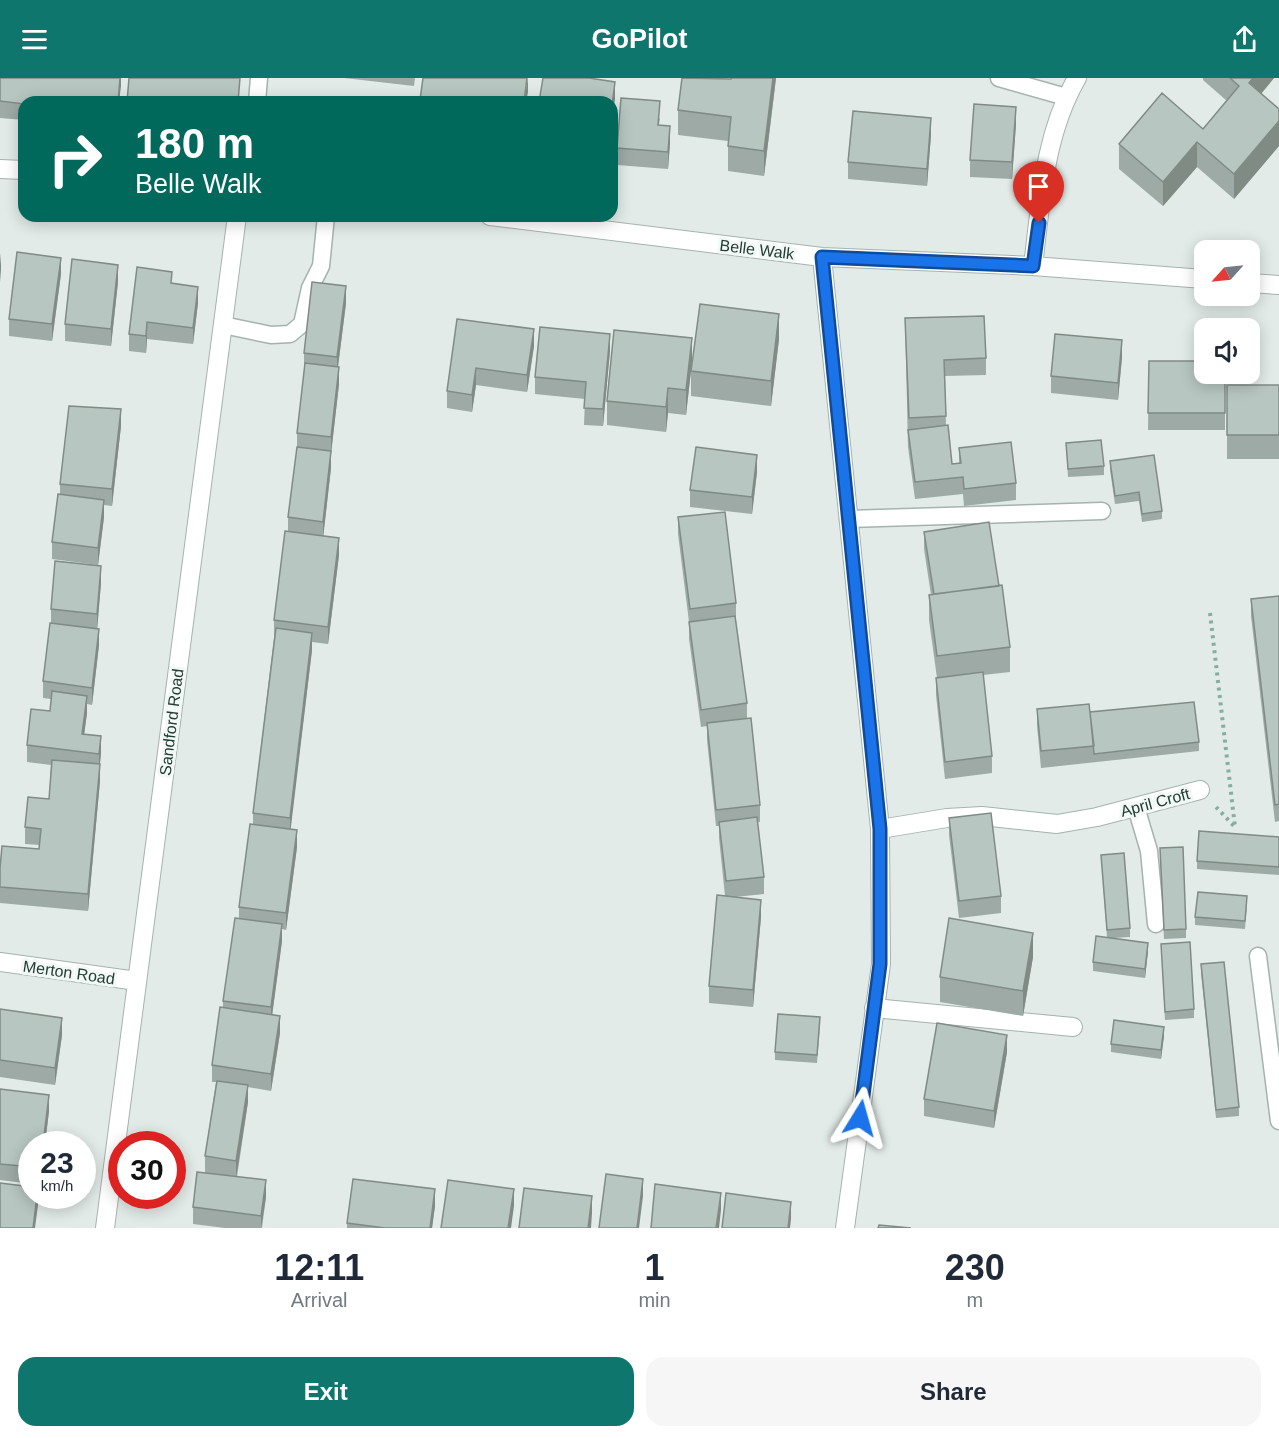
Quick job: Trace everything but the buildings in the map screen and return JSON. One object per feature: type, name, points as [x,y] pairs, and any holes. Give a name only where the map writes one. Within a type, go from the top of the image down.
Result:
[{"type":"street","points":[[1033,266],[1046,159],[1066,97],[1077,78]]},
{"type":"street","points":[[0,169],[18,170]]},
{"type":"street","name":"Sandford Road","points":[[105,1228],[236,222]]},
{"type":"street","name":"Belle Walk","points":[[539,222],[822,257],[1033,266],[1194,278]]},
{"type":"street","points":[[822,257],[880,829],[880,964],[845,1228]]},
{"type":"street","points":[[1260,284],[1279,285]]},
{"type":"street","name":"April Croft","points":[[880,829],[947,818],[982,816],[1057,824],[1097,817],[1200,790]]},
{"type":"street","name":"Merton Road","points":[[0,962],[138,981]]},
{"type":"street","points":[[874,1008],[1073,1026]]},
{"type":"lane","points":[[258,96],[259,78]]},
{"type":"lane","points":[[999,78],[1066,97]]},
{"type":"lane","points":[[223,325],[271,334],[290,334],[302,324],[310,288],[321,266],[325,222]]},
{"type":"lane","points":[[848,519],[1102,512]]},
{"type":"lane","points":[[1136,807],[1149,851],[1156,924]]},
{"type":"lane","points":[[1258,956],[1279,1121]]},
{"type":"path","name":"April Croft","points":[[1200,790],[1236,827],[1210,612]]},
{"type":"route","points":[[860,1118],[880,964],[880,829],[822,257],[1033,266],[1039,223]]}]
